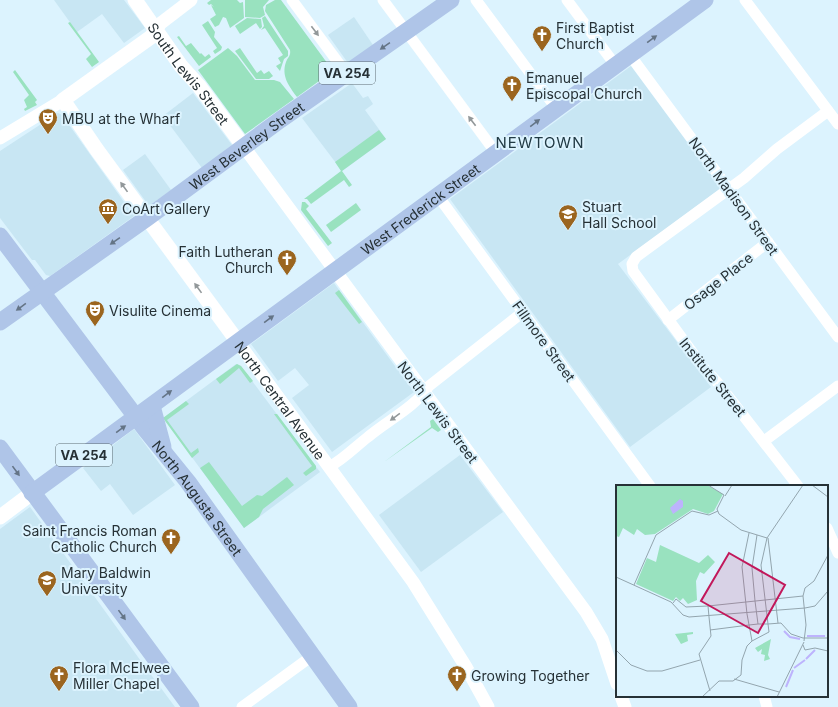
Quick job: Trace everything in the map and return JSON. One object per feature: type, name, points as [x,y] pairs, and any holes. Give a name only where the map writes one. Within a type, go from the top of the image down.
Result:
[{"type":"main road","name":"South Lewis Street","points":[[135,0],[181,66],[199,86],[244,147]]},
{"type":"main road","name":"West Beverley Street","points":[[42,292],[147,218],[346,73],[451,0]]},
{"type":"main road","name":"West Frederick Street","points":[[136,418],[705,0]]},
{"type":"main road","points":[[63,100],[151,37],[156,30]]},
{"type":"main road","name":"North Central Avenue","points":[[63,100],[77,123],[238,342]]},
{"type":"main road","name":"North Augusta Street","points":[[0,236],[136,418],[164,451],[349,707]]},
{"type":"main road","name":"VA 254","points":[[0,322],[42,292]]},
{"type":"main road","points":[[152,406],[164,451]]},
{"type":"main road","name":"VA 254","points":[[0,517],[136,418]]},
{"type":"main road","points":[[0,448],[191,707]]},
{"type":"street","points":[[156,30],[161,23],[191,0]]},
{"type":"street","points":[[292,0],[346,73]]},
{"type":"street","points":[[383,0],[496,153]]},
{"type":"street","points":[[476,0],[556,108]]},
{"type":"street","points":[[567,0],[616,66]]},
{"type":"street","points":[[746,0],[838,124]]},
{"type":"street","name":"North Madison Street","points":[[630,55],[838,337]]},
{"type":"street","points":[[0,138],[63,100]]},
{"type":"street","points":[[728,189],[777,149],[828,111]]},
{"type":"street","name":"North Lewis Street","points":[[244,147],[589,615],[602,640],[616,681]]},
{"type":"street","name":"Institute Street","points":[[728,189],[636,257],[632,264],[633,271],[703,367],[718,383],[797,485]]},
{"type":"street","name":"Fillmore Street","points":[[438,196],[649,485]]},
{"type":"street","name":"Osage Place","points":[[668,320],[768,242]]},
{"type":"street","points":[[329,467],[357,448],[367,437],[420,398],[429,386],[523,312]]},
{"type":"street","name":"North Central Avenue","points":[[238,342],[413,582],[463,662],[488,707]]},
{"type":"street","points":[[764,441],[838,386]]},
{"type":"street","points":[[828,530],[838,553]]},
{"type":"street","points":[[242,707],[312,656]]},
{"type":"street","points":[[621,697],[625,707]]},
{"type":"street","points":[[764,697],[767,707]]},
{"type":"shaded area","points":[[54,0],[124,0],[145,28],[124,43],[102,14],[77,32]]},
{"type":"shaded area","points":[[354,17],[373,45],[348,63],[328,35]]},
{"type":"shaded area","name":"Stuart Hall School","points":[[631,66],[721,188],[618,264],[711,387],[630,447],[450,199]]},
{"type":"shaded area","points":[[352,83],[363,98],[368,96],[373,104],[365,110],[386,139],[342,171],[302,118]]},
{"type":"shaded area","points":[[193,93],[232,145],[202,168],[163,116]]},
{"type":"shaded area","points":[[58,113],[62,115],[134,216],[50,276],[46,275],[35,260],[32,260],[0,218],[0,151]]},
{"type":"shaded area","points":[[145,154],[171,190],[149,206],[123,170]]},
{"type":"shaded area","points":[[334,283],[414,392],[332,452],[292,398],[309,385],[295,368],[278,381],[251,344]]},
{"type":"shaded area","points":[[236,364],[241,366],[320,472],[244,528],[163,418]]},
{"type":"shaded area","points":[[134,429],[175,485],[133,515],[110,484],[101,491],[83,468]]},
{"type":"shaded area","points":[[460,455],[503,512],[421,572],[379,515]]},
{"type":"shaded area","name":"Mary Baldwin University","points":[[30,507],[175,707],[0,707],[0,529]]},
{"type":"green space","points":[[211,0],[237,0],[240,3],[243,2],[244,18],[230,28],[226,18],[223,17],[219,25],[215,27],[210,19],[216,15],[211,5],[214,7],[211,4],[209,5],[207,3]]},
{"type":"green space","points":[[245,0],[269,0],[263,7],[265,15],[260,18],[245,17]]},
{"type":"green space","points":[[275,0],[281,0],[333,71],[297,97],[289,85],[284,72],[290,50],[265,11],[266,5]]},
{"type":"green space","points":[[265,16],[288,51],[288,56],[284,59],[280,71],[276,66],[281,63],[278,58],[283,55],[265,28],[261,30],[264,26],[262,18]]},
{"type":"green space","points":[[247,18],[261,19],[262,27],[260,29],[256,23],[240,34],[235,26]]},
{"type":"green space","points":[[208,21],[215,32],[214,37],[222,47],[221,50],[215,54],[213,51],[217,48],[202,25]]},
{"type":"green space","points":[[70,22],[99,62],[92,67],[86,59],[91,54],[68,23]]},
{"type":"green space","points":[[179,36],[186,46],[191,43],[200,54],[201,53],[205,57],[209,54],[211,57],[199,66],[177,37]]},
{"type":"green space","points":[[228,48],[237,56],[255,80],[274,80],[280,82],[294,99],[245,134],[198,70]]},
{"type":"green space","points":[[240,48],[257,73],[261,70],[264,74],[269,71],[273,76],[269,79],[256,79],[235,51]]},
{"type":"green space","points":[[15,70],[37,100],[35,102],[37,105],[25,111],[24,109],[27,107],[24,100],[29,95],[13,72]]},
{"type":"green space","points":[[379,130],[386,139],[342,171],[352,185],[349,187],[344,180],[311,204],[307,199],[304,199],[341,171],[335,162]]},
{"type":"green space","points":[[302,202],[305,202],[309,206],[306,209],[332,243],[328,246],[301,210]]},
{"type":"green space","points":[[356,203],[361,210],[331,232],[326,225]]},
{"type":"green space","points":[[339,290],[362,322],[359,324],[335,293]]},
{"type":"green space","points":[[237,364],[241,366],[253,381],[250,383],[239,368],[220,384],[216,379]]},
{"type":"green space","points":[[186,401],[189,404],[167,420],[191,453],[198,448],[199,452],[192,458],[163,418]]},
{"type":"green space","points":[[274,414],[277,414],[316,466],[316,469],[306,476],[303,473],[312,466]]},
{"type":"green space","points":[[433,419],[441,430],[438,432],[432,428],[384,462],[431,427],[430,421]]},
{"type":"green space","points":[[209,462],[242,506],[257,495],[262,496],[287,477],[294,485],[263,509],[259,517],[244,528],[200,468]]},
{"type":"place","name":"First Baptist Church","points":[[542,52]]},
{"type":"place","name":"Emanuel Episcopal Church","points":[[512,102]]},
{"type":"place","name":"MBU at the Wharf","points":[[48,135]]},
{"type":"place","name":"CoArt Gallery","points":[[108,225]]},
{"type":"place","name":"Stuart Hall School","points":[[568,231]]},
{"type":"place","name":"Faith Lutheran Church","points":[[287,276]]},
{"type":"place","name":"Visulite Cinema","points":[[95,327]]},
{"type":"place","name":"Saint Francis Roman Catholic Church","points":[[171,555]]},
{"type":"place","name":"Mary Baldwin University","points":[[47,597]]},
{"type":"place","name":"Flora McElwee Miller Chapel","points":[[59,692]]},
{"type":"place","name":"Growing Together","points":[[457,692]]},
{"type":"district","name":"NEWTOWN","points":[[540,142]]}]
